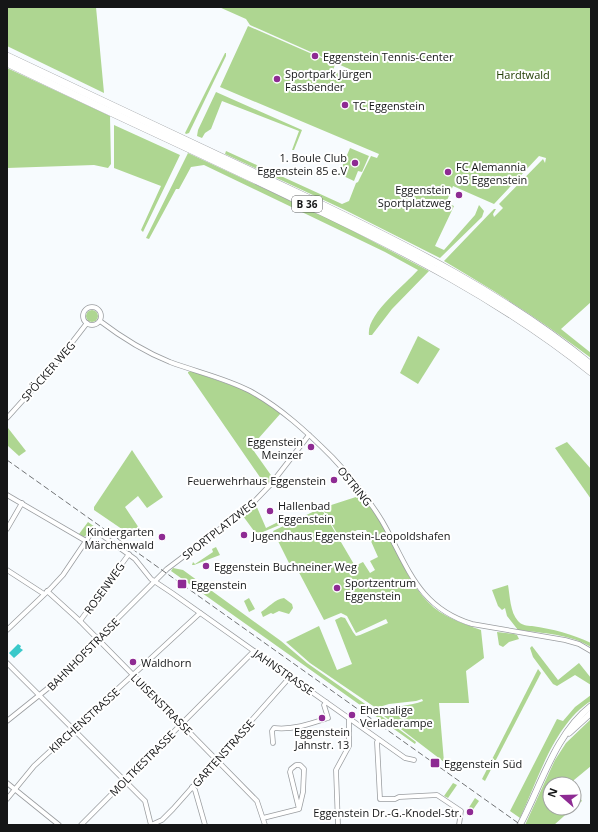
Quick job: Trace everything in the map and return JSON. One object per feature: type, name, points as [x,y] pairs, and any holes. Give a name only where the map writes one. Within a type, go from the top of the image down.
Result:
[{"type":"highway","name":"B 36","points":[[7,56],[394,240],[516,310],[553,335],[591,365]]},
{"type":"highway","name":"B 36","points":[[7,63],[278,190],[391,246],[466,288],[512,316],[549,340],[591,372]]},
{"type":"street","name":"OSTRING","points":[[87,323],[84,319],[84,314],[87,309],[92,308],[100,311],[100,321],[131,342],[182,366],[223,379],[249,390],[280,410],[309,435],[341,467],[362,493],[380,519],[421,590],[431,602],[440,609],[460,621],[557,638],[579,644],[591,651]]},
{"type":"street","points":[[87,323],[95,325],[100,321]]},
{"type":"street","name":"SPÖCKER WEG","points":[[7,418],[53,367],[87,323]]},
{"type":"street","name":"SPORTPLATZWEG","points":[[155,582],[172,565],[250,506],[271,484],[309,435]]},
{"type":"street","points":[[7,495],[86,541],[63,575],[7,630]]},
{"type":"street","points":[[7,529],[22,503]]},
{"type":"street","name":"JAHNSTRASSE","points":[[86,541],[92,532],[96,531],[129,554],[155,582],[405,758],[414,760]]},
{"type":"street","name":"ROSENWEG","points":[[80,621],[129,554]]},
{"type":"street","name":"LUISENSTRASSE","points":[[7,570],[46,592],[80,621],[257,801],[265,825]]},
{"type":"street","name":"BAHNHOFSTRASSE","points":[[7,721],[40,696],[155,582]]},
{"type":"street","name":"KIRCHENSTRASSE","points":[[7,799],[34,766],[200,613]]},
{"type":"street","name":"MOLTKESTRASSE","points":[[81,825],[124,780],[254,651]]},
{"type":"street","points":[[7,663],[145,802],[151,825]]},
{"type":"street","name":"GARTENSTRASSE","points":[[151,825],[162,820],[290,677]]},
{"type":"street","points":[[273,743],[272,731],[274,728],[283,729],[302,726],[328,718],[324,705],[326,702]]},
{"type":"street","points":[[520,825],[553,755],[568,729],[591,706]]},
{"type":"street","points":[[561,742],[573,728],[591,713]]},
{"type":"street","points":[[338,825],[336,770],[349,746],[349,719]]},
{"type":"street","points":[[379,740],[377,742],[380,799],[437,795],[461,811],[459,825]]},
{"type":"street","points":[[296,765],[300,765],[304,770],[303,792],[299,809],[290,772],[296,765]]},
{"type":"street","points":[[7,783],[59,825]]},
{"type":"street","points":[[192,787],[195,790],[204,825]]},
{"type":"street","points":[[263,818],[299,809]]},
{"type":"green space","points":[[7,7],[96,7],[104,93],[7,46]]},
{"type":"green space","name":"Hardtwald","points":[[219,7],[591,7],[591,302],[561,329],[591,353],[591,358],[519,307],[444,261],[494,209],[496,209],[493,214],[494,217],[503,208],[499,204],[543,159],[545,163],[546,158],[539,156],[494,204],[453,186],[446,203],[454,206],[435,246],[444,250],[475,215],[479,205],[484,211],[482,217],[440,258],[345,210],[225,154],[226,151],[342,204],[349,201],[356,183],[358,182],[371,156],[377,158],[379,154],[220,87],[248,26],[335,64],[333,71],[349,77],[350,73],[366,79],[365,76],[250,25],[246,19]]},
{"type":"green space","points":[[225,53],[226,56],[189,133],[186,134],[185,133]]},
{"type":"green space","points":[[7,68],[110,116],[111,164],[108,168],[94,165],[7,168]]},
{"type":"green space","points":[[216,92],[302,130],[294,150],[292,150],[299,131],[222,101],[211,129],[205,133],[202,138],[197,136],[198,130]]},
{"type":"green space","points":[[114,125],[180,155],[143,232],[141,230],[161,186],[114,168]]},
{"type":"green space","name":"1. Boule Club Eggenstein 85 e.V","points":[[350,148],[369,156],[362,172],[358,171],[354,181],[339,174]]},
{"type":"green space","points":[[188,153],[338,223],[429,271],[392,309],[372,335],[369,335],[370,327],[380,309],[418,270],[385,252],[204,165],[191,167],[179,189],[176,189],[149,239],[146,238]]},
{"type":"green space","points":[[92,310],[96,312],[98,316],[96,320],[92,322],[88,320],[86,316],[88,312]]},
{"type":"green space","points":[[418,336],[440,349],[418,384],[400,373]]},
{"type":"green space","points":[[191,371],[242,389],[256,396],[281,413],[251,447],[273,478],[266,486],[188,373]]},
{"type":"green space","points":[[8,428],[26,451],[19,456],[7,445]]},
{"type":"green space","points":[[567,442],[591,469],[591,499],[555,448]]},
{"type":"green space","points":[[132,450],[163,497],[147,508],[138,496],[125,507],[141,531],[135,538],[94,510],[94,507]]},
{"type":"green space","points":[[359,496],[371,508],[394,546],[410,578],[425,599],[446,616],[481,630],[484,658],[466,671],[469,703],[439,703],[444,762],[380,713],[382,710],[423,701],[422,699],[389,704],[376,708],[310,663],[286,642],[319,626],[337,670],[352,664],[335,620],[341,617],[345,618],[356,636],[388,623],[386,619],[356,633],[347,616],[341,613],[324,620],[293,561],[289,563],[273,531],[321,508],[355,566],[363,562],[370,573],[375,570],[370,561],[378,557],[366,530],[357,530],[341,540],[322,508]]},
{"type":"green space","points":[[256,505],[266,528],[278,522],[277,519],[279,517],[282,524],[258,534],[243,516]]},
{"type":"green space","points":[[88,522],[95,527],[84,537],[79,534]]},
{"type":"green space","points":[[216,547],[220,555],[194,565],[192,565],[193,562],[195,564],[213,552],[212,549]]},
{"type":"green space","points":[[173,568],[183,570],[281,641],[307,663],[416,742],[415,744],[171,571]]},
{"type":"green space","points":[[508,585],[513,613],[519,622],[526,625],[570,634],[591,643],[591,647],[574,639],[546,633],[518,630],[507,616],[505,608],[502,610],[498,606],[492,590]]},
{"type":"green space","points":[[249,598],[255,609],[249,612],[244,601]]},
{"type":"green space","points":[[284,598],[292,604],[293,608],[289,614],[279,611],[263,617],[261,612],[275,602]]},
{"type":"green space","points":[[497,632],[514,634],[517,635],[519,639],[509,642],[503,647],[499,645]]},
{"type":"green space","points":[[532,646],[558,680],[579,663],[591,678],[591,685],[575,675],[557,686],[553,684],[533,657],[530,648]]},
{"type":"green space","points":[[538,669],[541,673],[485,781],[482,779]]},
{"type":"green space","points":[[591,695],[591,701],[578,711],[557,738],[548,754],[520,818],[510,811],[557,719],[563,721],[575,707]]},
{"type":"green space","points":[[591,719],[591,766],[579,776],[548,776],[555,760],[566,743]]},
{"type":"green space","points":[[453,783],[457,785],[448,798],[444,796]]},
{"type":"green space","points":[[542,788],[542,816],[564,816],[554,825],[525,825]]},
{"type":"green space","points":[[475,798],[479,801],[472,811],[468,809]]},
{"type":"water","points":[[18,644],[23,650],[14,658],[9,653]]},
{"type":"railway","points":[[7,460],[521,825]]},
{"type":"place","name":"Eggenstein Tennis-Center","points":[[315,56]]},
{"type":"place","name":"Sportpark Jürgen Fassbender","points":[[277,79]]},
{"type":"place","name":"TC Eggenstein","points":[[345,105]]},
{"type":"place","name":"1. Boule Club Eggenstein 85 e.V","points":[[355,163]]},
{"type":"place","name":"FC Alemannia 05 Eggenstein","points":[[448,172]]},
{"type":"place","name":"Eggenstein Sportplatzweg","points":[[459,195]]},
{"type":"place","name":"Eggenstein Meinzer","points":[[311,447]]},
{"type":"place","name":"Feuerwehrhaus Eggenstein","points":[[334,480]]},
{"type":"place","name":"Hallenbad Eggenstein","points":[[270,511]]},
{"type":"place","name":"Jugendhaus Eggenstein-Leopoldshafen","points":[[244,535]]},
{"type":"place","name":"Kindergarten Märchenwald","points":[[162,537]]},
{"type":"place","name":"Eggenstein Buchneiner Weg","points":[[206,566]]},
{"type":"place","name":"Eggenstein","points":[[182,584]]},
{"type":"place","name":"Sportzentrum Eggenstein","points":[[337,588]]},
{"type":"place","name":"Waldhorn","points":[[133,662]]},
{"type":"place","name":"Ehemalige Verladerampe","points":[[352,715]]},
{"type":"place","name":"Eggenstein Jahnstr. 13","points":[[322,718]]},
{"type":"place","name":"Eggenstein Süd","points":[[435,763]]},
{"type":"place","name":"Eggenstein Dr.-G.-Knodel-Str.","points":[[470,812]]}]
